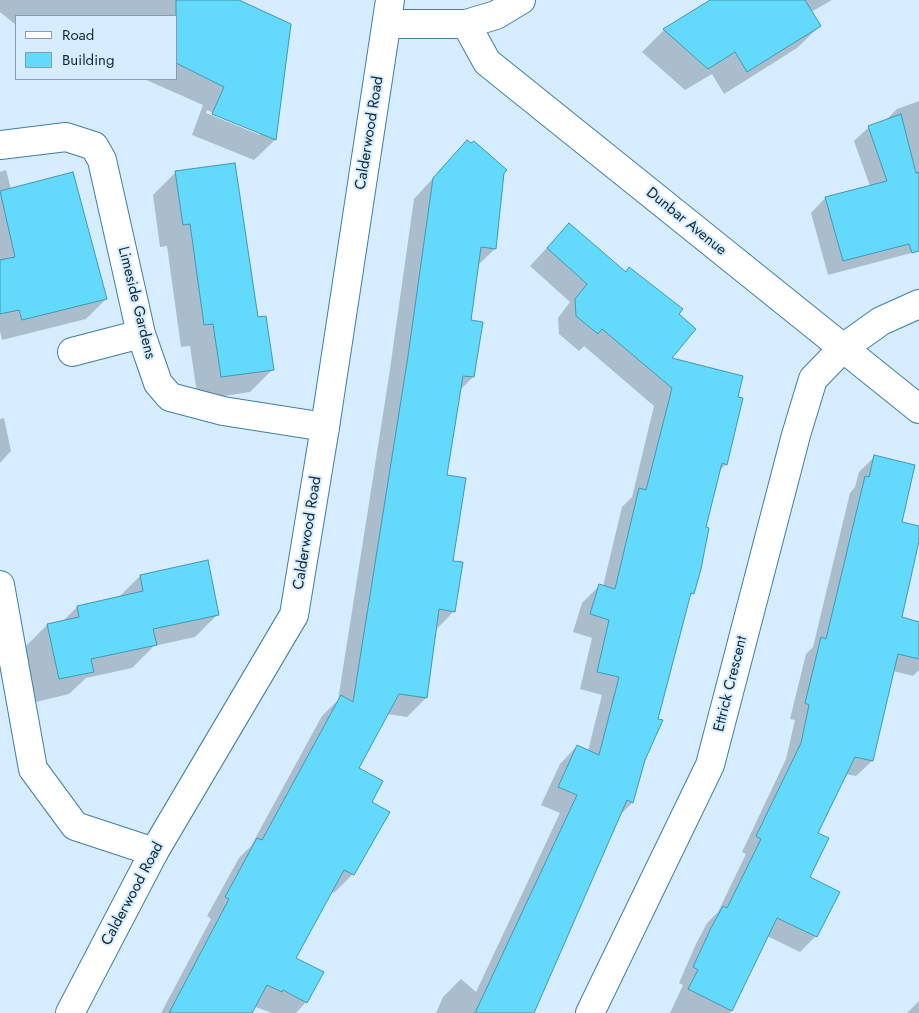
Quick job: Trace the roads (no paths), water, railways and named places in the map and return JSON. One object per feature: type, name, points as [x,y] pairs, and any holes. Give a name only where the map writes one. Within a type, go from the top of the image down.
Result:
[{"type":"street","points":[[388,12],[466,24],[496,15],[521,0]]},
{"type":"street","name":"Calderwood Road","points":[[70,1013],[154,852],[294,615],[325,427],[388,12]]},
{"type":"street","name":"Dunbar Avenue","points":[[466,24],[487,62],[919,409]]},
{"type":"street","name":"Limeside Gardens","points":[[0,145],[66,137],[94,146],[102,160],[141,334],[158,383],[170,397],[190,405],[325,427]]},
{"type":"street","name":"Ettrick Crescent","points":[[590,1013],[710,765],[796,434],[813,380],[843,348],[882,321],[919,304]]},
{"type":"street","points":[[72,352],[141,334]]},
{"type":"street","points":[[0,585],[33,769],[75,826],[154,852]]}]
